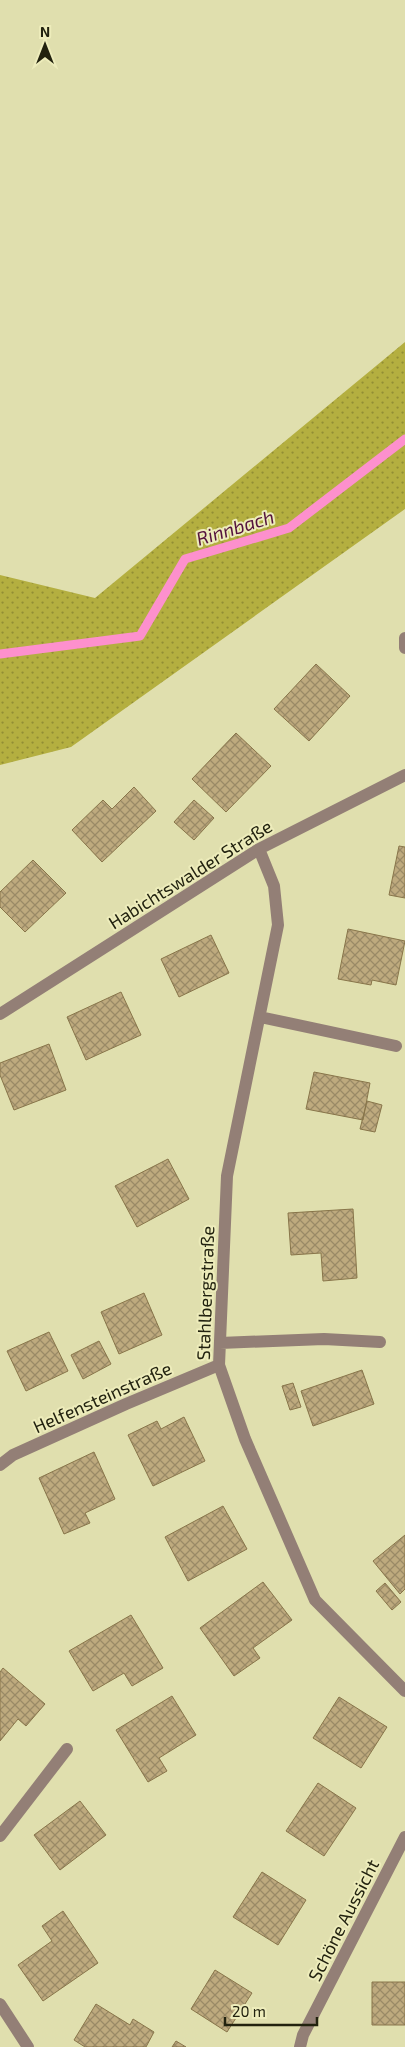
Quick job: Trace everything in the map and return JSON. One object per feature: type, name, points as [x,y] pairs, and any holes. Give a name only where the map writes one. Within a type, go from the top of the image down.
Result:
[{"type":"street","points":[[405,638],[405,648]]},
{"type":"street","name":"Habichtswalder Straße","points":[[0,1014],[259,849],[405,776]]},
{"type":"street","name":"Stahlbergstraße","points":[[259,849],[274,886],[278,925],[227,1176],[219,1365],[245,1439],[315,1600],[405,1691]]},
{"type":"street","points":[[260,1017],[396,1046]]},
{"type":"street","points":[[220,1343],[324,1339],[380,1342]]},
{"type":"street","name":"Helfensteinstraße","points":[[0,1465],[13,1455],[219,1365]]},
{"type":"street","points":[[0,1836],[67,1749]]},
{"type":"street","name":"Schöne Aussicht","points":[[300,2047],[304,2035],[405,1837]]},
{"type":"street","points":[[0,2004],[28,2047]]},
{"type":"shaded area","points":[[405,342],[405,509],[71,747],[0,765],[0,575],[95,598]]},
{"type":"building","points":[[316,664],[350,696],[309,741],[274,709]]},
{"type":"building","points":[[236,733],[271,766],[226,812],[192,779]]},
{"type":"building","points":[[134,787],[156,811],[102,862],[72,830],[103,800],[112,809]]},
{"type":"building","points":[[194,800],[214,818],[194,840],[174,822]]},
{"type":"building","points":[[399,846],[405,847],[405,898],[389,895]]},
{"type":"building","points":[[33,860],[66,893],[25,932],[0,907],[0,892]]},
{"type":"building","points":[[348,929],[405,941],[396,985],[372,980],[371,985],[338,979]]},
{"type":"building","points":[[211,935],[229,973],[179,997],[161,959]]},
{"type":"building","points":[[121,992],[141,1035],[86,1060],[67,1017]]},
{"type":"building","points":[[49,1044],[66,1090],[14,1110],[0,1075],[0,1063]]},
{"type":"building","points":[[314,1072],[370,1083],[363,1120],[306,1109]]},
{"type":"building","points":[[367,1101],[382,1105],[375,1132],[360,1129]]},
{"type":"building","points":[[168,1159],[189,1199],[137,1227],[115,1186]]},
{"type":"building","points":[[353,1209],[357,1278],[323,1281],[321,1253],[291,1255],[288,1213]]},
{"type":"building","points":[[144,1293],[162,1335],[119,1354],[101,1312]]},
{"type":"building","points":[[49,1332],[68,1371],[26,1391],[7,1351]]},
{"type":"building","points":[[99,1341],[111,1364],[83,1379],[71,1355]]},
{"type":"building","points":[[362,1370],[374,1404],[313,1426],[301,1391]]},
{"type":"building","points":[[293,1383],[301,1407],[290,1410],[282,1386]]},
{"type":"building","points":[[184,1417],[205,1461],[153,1486],[128,1435],[157,1421],[161,1429]]},
{"type":"building","points":[[94,1452],[115,1499],[85,1513],[90,1523],[64,1534],[39,1478]]},
{"type":"building","points":[[223,1506],[247,1549],[188,1581],[165,1537]]},
{"type":"building","points":[[405,1535],[405,1589],[400,1594],[373,1561]]},
{"type":"building","points":[[263,1582],[292,1620],[253,1648],[260,1658],[234,1676],[200,1628]]},
{"type":"building","points":[[385,1583],[401,1602],[392,1610],[376,1591]]},
{"type":"building","points":[[131,1615],[163,1668],[132,1686],[124,1673],[93,1691],[69,1651]]},
{"type":"building","points":[[3,1668],[45,1704],[26,1726],[18,1719],[0,1741],[0,1672]]},
{"type":"building","points":[[172,1696],[196,1735],[159,1758],[167,1771],[148,1782],[116,1730]]},
{"type":"building","points":[[339,1697],[387,1727],[361,1768],[313,1738]]},
{"type":"building","points":[[318,1783],[356,1808],[324,1856],[286,1831]]},
{"type":"building","points":[[80,1801],[106,1835],[60,1870],[34,1835]]},
{"type":"building","points":[[262,1872],[306,1900],[278,1945],[233,1917]]},
{"type":"building","points":[[63,1911],[98,1963],[43,2001],[18,1965],[52,1941],[42,1926]]},
{"type":"building","points":[[215,1970],[252,1993],[227,2032],[191,2009]]},
{"type":"building","points":[[372,1982],[405,1982],[405,2025],[372,2025]]},
{"type":"building","points":[[96,2004],[130,2025],[133,2019],[154,2032],[146,2047],[85,2047],[74,2040]]},
{"type":"building","points":[[176,2041],[186,2047],[172,2047]]},
{"type":"waterway","name":"Rinnbach","points":[[0,654],[140,636],[185,559],[289,528],[405,439]]}]
